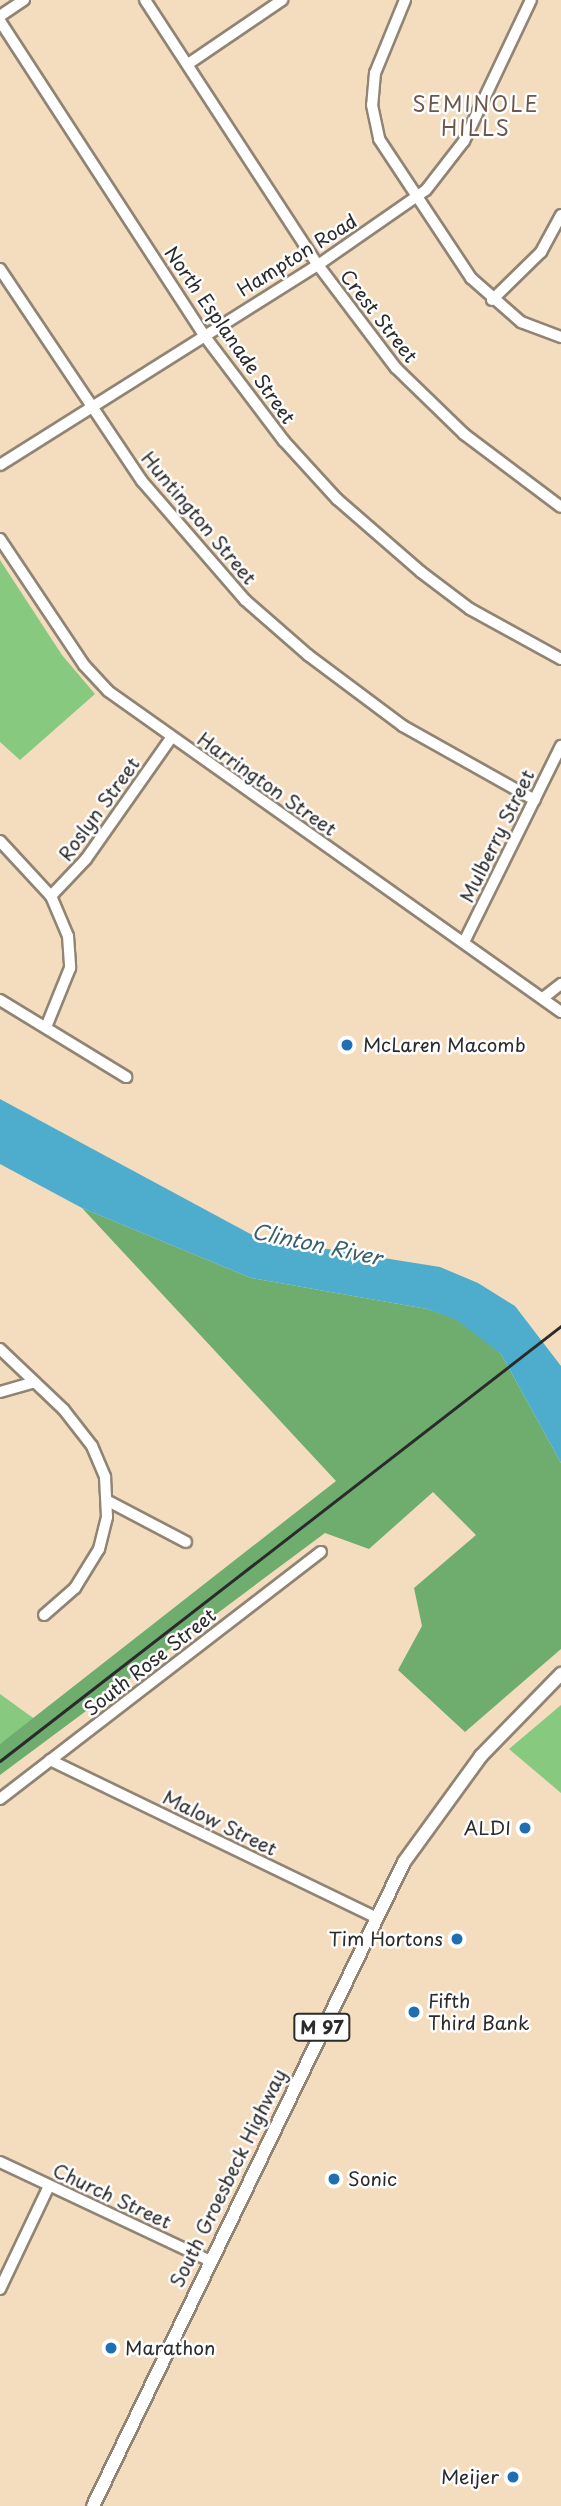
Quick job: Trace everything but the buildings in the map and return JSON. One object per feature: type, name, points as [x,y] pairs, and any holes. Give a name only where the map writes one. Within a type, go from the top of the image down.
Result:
[{"type":"main road","name":"South Groesbeck Highway","points":[[93,2506],[375,1917],[404,1862],[454,1790],[513,1720],[561,1674]]},
{"type":"street","points":[[0,18],[24,0]]},
{"type":"street","name":"Crest Street","points":[[145,0],[318,265],[418,390],[464,434],[561,507]]},
{"type":"street","points":[[188,64],[282,0]]},
{"type":"street","points":[[405,0],[378,64],[372,105],[379,139],[453,255],[492,300],[532,329],[561,337]]},
{"type":"street","name":"Hampton Road","points":[[0,465],[203,334],[318,265],[415,199],[435,182],[464,141],[531,0]]},
{"type":"street","name":"North Esplanade Street","points":[[0,18],[203,334],[256,408],[337,499],[452,596],[561,659]]},
{"type":"street","points":[[492,300],[541,252],[561,215]]},
{"type":"street","name":"Huntington Street","points":[[0,269],[91,407],[170,517],[282,634],[403,726],[535,800]]},
{"type":"street","name":"Harrington Street","points":[[0,539],[84,665],[108,691],[561,1012]]},
{"type":"street","name":"Roslyn Street","points":[[51,896],[86,859],[171,738]]},
{"type":"street","name":"Mulberry Street","points":[[464,942],[561,746]]},
{"type":"street","points":[[0,841],[51,896],[68,936],[70,968],[46,1027]]},
{"type":"street","points":[[543,998],[561,984]]},
{"type":"street","points":[[0,1000],[127,1077]]},
{"type":"street","points":[[0,1349],[36,1382],[92,1446],[100,1461],[108,1501],[104,1534],[92,1563],[64,1602],[44,1615]]},
{"type":"street","points":[[0,1392],[36,1382]]},
{"type":"street","points":[[108,1501],[186,1542]]},
{"type":"street","name":"South Rose Street","points":[[0,1799],[321,1552]]},
{"type":"street","name":"Malow Street","points":[[50,1760],[375,1917]]},
{"type":"street","name":"Church Street","points":[[0,2162],[210,2262]]},
{"type":"street","points":[[0,2289],[48,2186]]},
{"type":"green space","points":[[0,560],[62,655],[95,694],[20,760],[0,742]]},
{"type":"green space","points":[[82,1208],[251,1278],[427,1309],[457,1319],[486,1339],[501,1354],[561,1463],[561,1649],[465,1732],[398,1670],[422,1626],[414,1588],[476,1535],[433,1492],[369,1549],[325,1533],[0,1775],[0,1744],[336,1481]]},
{"type":"green space","points":[[0,1694],[36,1720],[0,1744]]},
{"type":"green space","points":[[561,1705],[561,1793],[509,1749]]},
{"type":"water","points":[[0,1099],[258,1238],[440,1267],[478,1283],[515,1306],[561,1366],[561,1463],[501,1354],[457,1320],[427,1309],[251,1278],[82,1208],[0,1164]]},
{"type":"railway","points":[[0,1761],[561,1326]]},
{"type":"place","name":"McLaren Macomb","points":[[347,1045]]},
{"type":"place","name":"ALDI","points":[[525,1828]]},
{"type":"place","name":"Tim Hortons","points":[[457,1939]]},
{"type":"place","name":"Fifth Third Bank","points":[[414,2012]]},
{"type":"place","name":"Sonic","points":[[334,2179]]},
{"type":"place","name":"Marathon","points":[[111,2348]]},
{"type":"place","name":"Meijer","points":[[513,2477]]},
{"type":"district","name":"SEMINOLE HILLS","points":[[476,115]]},
{"type":"water label","name":"Clinton River","points":[[317,1243]]}]
